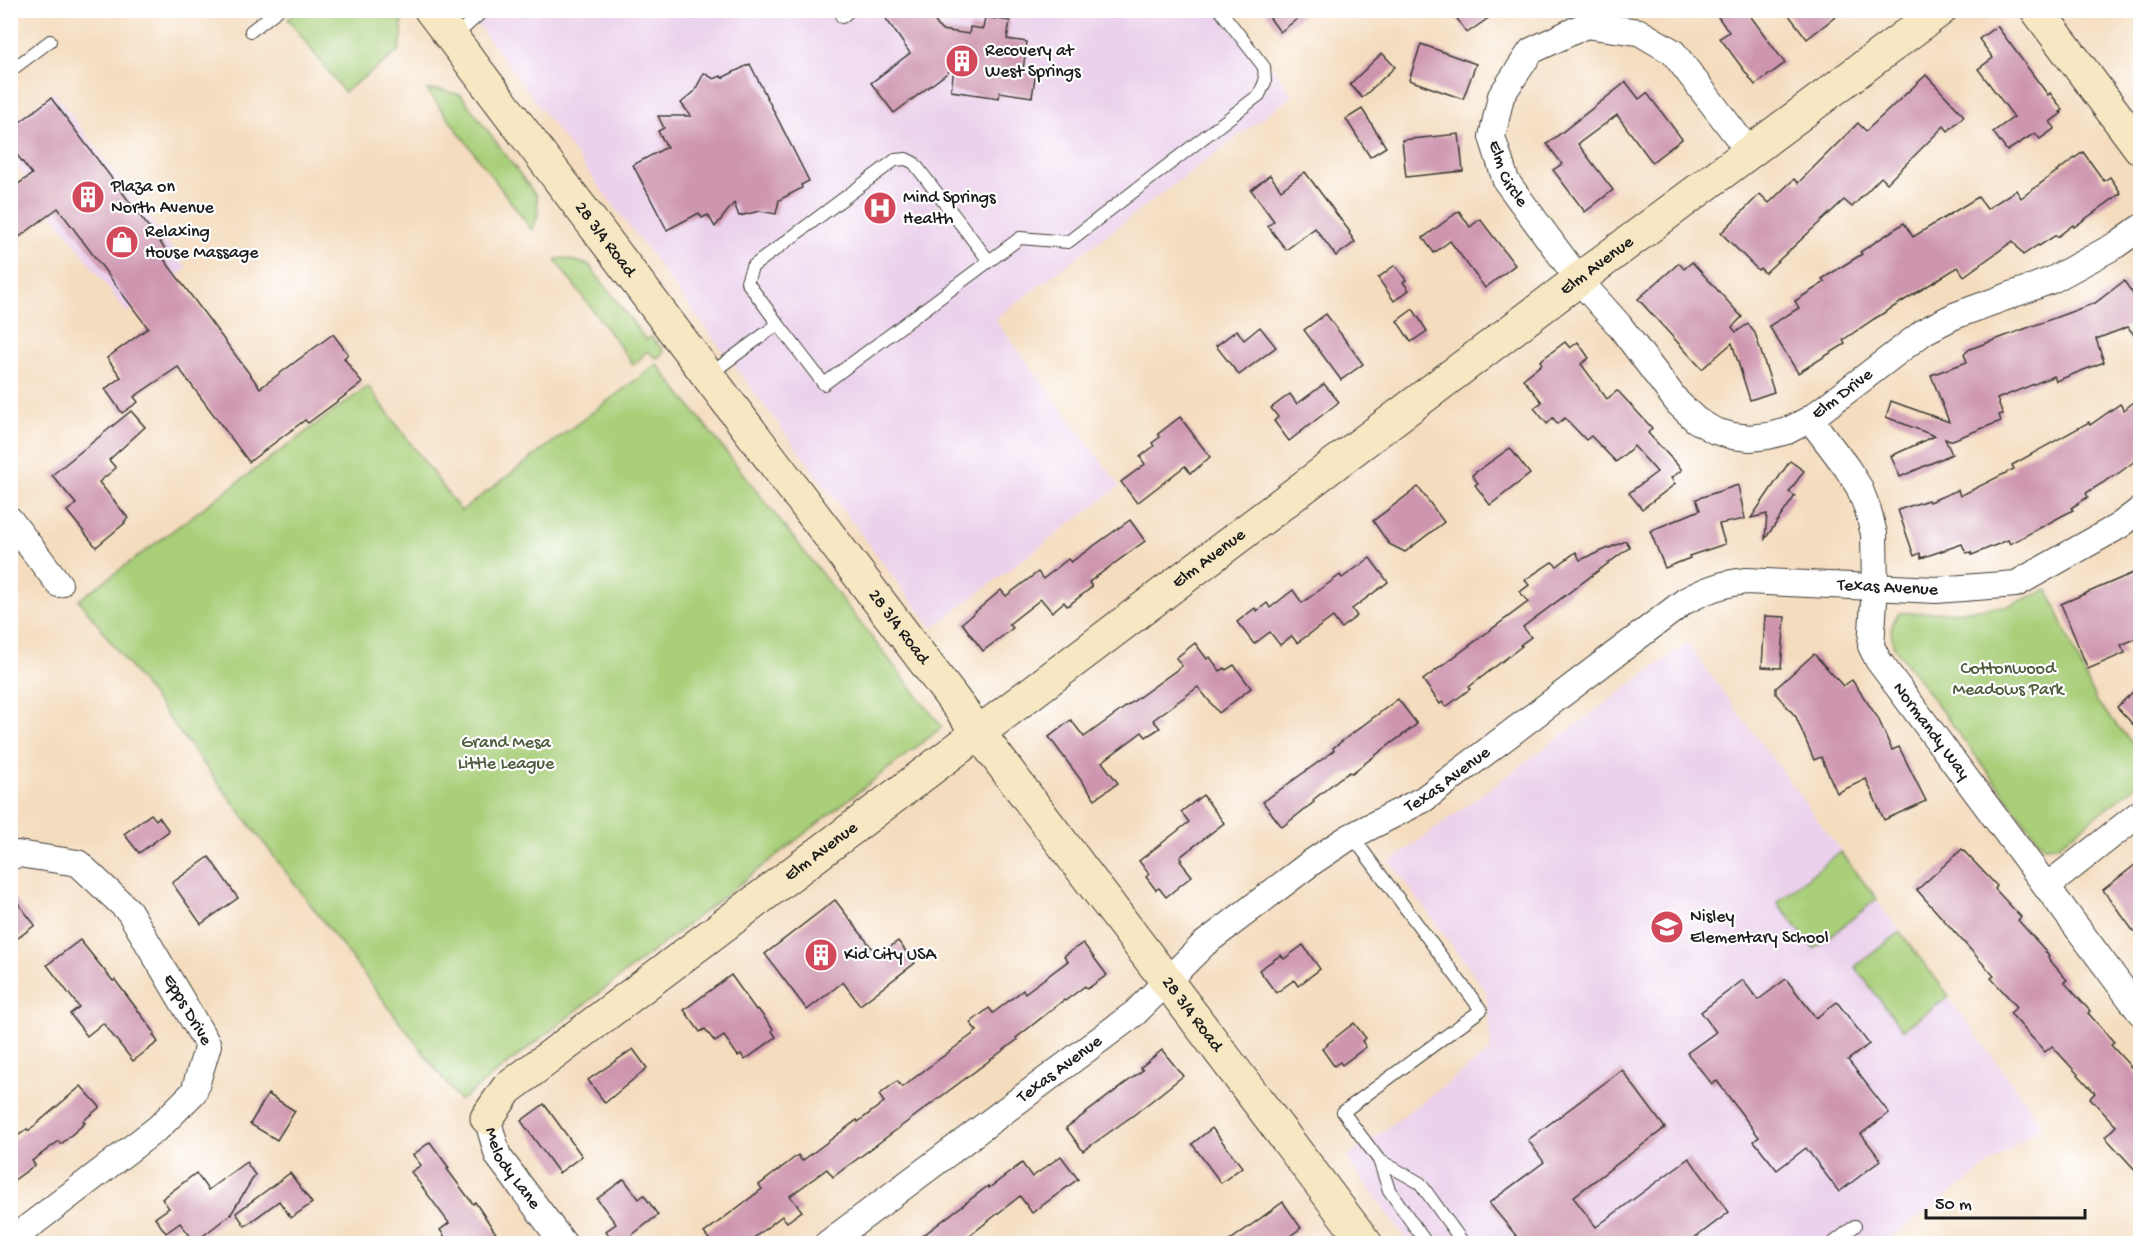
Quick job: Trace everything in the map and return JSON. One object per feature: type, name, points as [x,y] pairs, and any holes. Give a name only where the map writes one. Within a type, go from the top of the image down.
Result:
[{"type":"street","name":"28 3/4 Road","points":[[431,10],[1363,1242]]},
{"type":"street","name":"Elm Avenue","points":[[487,1118],[507,1089],[1940,10]]},
{"type":"street","points":[[2037,10],[2140,148]]},
{"type":"street","name":"Elm Circle","points":[[1580,280],[1506,181],[1492,136],[1501,96],[1531,51],[1586,25],[1639,32],[1673,52],[1749,153]]},
{"type":"street","name":"Elm Drive","points":[[1580,280],[1619,325],[1678,403],[1696,420],[1715,431],[1750,438],[1787,431],[1810,419],[1925,331],[1954,316],[2052,280],[2108,250],[2140,228]]},
{"type":"street","name":"Normandy Way","points":[[1810,419],[1847,468],[1859,487],[1868,510],[1874,534],[1875,586],[1870,646],[1878,660],[2140,1012]]},
{"type":"street","name":"Texas Avenue","points":[[827,1244],[1135,1013],[1203,944],[1312,862],[1352,836],[1424,799],[1685,601],[1707,589],[1729,582],[1746,581],[1936,591],[2016,584],[2119,526],[2140,510]]},
{"type":"street","points":[[10,520],[59,584]]},
{"type":"street","points":[[2046,887],[2140,813]]},
{"type":"street","name":"Epps Drive","points":[[10,857],[18,854],[78,863],[129,911],[208,1045],[194,1092],[159,1127],[10,1241]]},
{"type":"street","name":"Melody Lane","points":[[487,1118],[498,1156],[564,1244]]},
{"type":"lane","points":[[251,31],[278,10]]},
{"type":"lane","points":[[452,38],[483,10]]},
{"type":"lane","points":[[989,261],[914,163],[906,159],[896,160],[752,267],[747,282],[824,384],[1020,238],[1068,242],[1259,95],[1265,82],[1264,67],[1220,10]]},
{"type":"lane","points":[[10,71],[50,41]]},
{"type":"lane","points":[[708,376],[778,324]]},
{"type":"lane","points":[[1352,836],[1481,1010],[1343,1112],[1379,1160],[1389,1190],[1427,1244]]},
{"type":"lane","points":[[1379,1160],[1420,1183],[1464,1244]]},
{"type":"lane","points":[[1832,1244],[1855,1226]]},
{"type":"shaded area","name":"Mind Springs Health","points":[[467,11],[1229,11],[1293,95],[995,319],[1120,486],[932,628]]},
{"type":"shaded area","name":"Plaza on North Avenue","points":[[54,92],[187,268],[127,313],[11,158],[11,125]]},
{"type":"shaded area","name":"Nisley Elementary School","points":[[1687,643],[2043,1125],[1883,1244],[1409,1243],[1346,1158],[1491,1051],[1486,991],[1390,862]]},
{"type":"green space","points":[[299,11],[396,11],[402,19],[402,37],[398,52],[344,92],[288,19]]},
{"type":"green space","points":[[427,90],[442,90],[461,95],[537,197],[538,215],[532,230]]},
{"type":"green space","points":[[564,258],[589,265],[646,340],[651,337],[663,350],[663,354],[656,358],[649,352],[645,352],[633,364],[555,260]]},
{"type":"green space","name":"Grand Mesa Little League","points":[[657,364],[942,727],[460,1101],[79,600],[368,386],[461,511]]},
{"type":"green space","name":"Cottonwood Meadows Park","points":[[2048,590],[2096,701],[2140,752],[2140,783],[2057,846],[2044,847],[1894,647],[1891,633],[1892,625],[1899,613],[1950,612],[2007,606]]},
{"type":"green space","points":[[1840,852],[1877,899],[1814,949],[1777,902]]},
{"type":"green space","points":[[1900,932],[1949,996],[1903,1030],[1855,967]]},
{"type":"building","name":"Recovery at West Springs","points":[[880,10],[927,10],[941,30],[969,34],[970,27],[983,29],[985,17],[1010,21],[1007,39],[1027,42],[1023,70],[1036,71],[1032,97],[1000,92],[999,98],[951,91],[954,68],[894,113],[871,83],[910,53]]},
{"type":"building","points":[[1264,10],[1309,10],[1280,32]]},
{"type":"building","points":[[1451,10],[1500,10],[1467,33]]},
{"type":"building","points":[[1713,10],[1746,10],[1785,63],[1755,85],[1720,38],[1729,32]]},
{"type":"building","points":[[1785,10],[1844,10],[1807,39]]},
{"type":"building","points":[[1997,26],[2048,95],[2050,93],[2063,110],[2050,122],[2055,128],[2040,139],[2035,133],[2007,151],[1993,132],[2014,117],[1978,69],[1993,58],[1979,39]]},
{"type":"building","points":[[1421,44],[1476,64],[1463,99],[1409,80]]},
{"type":"building","points":[[1382,53],[1395,67],[1362,98],[1350,84]]},
{"type":"building","points":[[750,64],[809,181],[801,185],[802,188],[779,200],[776,214],[760,211],[739,216],[734,203],[715,227],[708,215],[702,218],[699,213],[667,230],[633,165],[667,147],[658,131],[664,128],[658,116],[691,116],[681,103],[694,92],[704,73],[714,79],[721,76],[722,78]]},
{"type":"building","points":[[1926,75],[1964,116],[1948,131],[1944,126],[1887,183],[1881,177],[1852,207],[1844,200],[1765,273],[1760,268],[1758,270],[1721,233],[1760,194],[1769,203],[1794,179],[1798,183],[1858,123],[1866,131]]},
{"type":"building","points":[[1626,82],[1639,99],[1647,93],[1682,139],[1652,162],[1617,115],[1578,144],[1613,190],[1585,212],[1553,170],[1562,164],[1547,144]]},
{"type":"building","points":[[51,98],[169,254],[163,258],[260,388],[333,334],[348,354],[344,358],[362,383],[308,423],[305,420],[249,462],[178,367],[134,397],[138,402],[122,413],[105,389],[121,377],[107,358],[148,328],[58,208],[10,244],[10,190],[32,174],[10,146],[10,130]]},
{"type":"building","points":[[1362,109],[1386,147],[1370,157],[1346,119]]},
{"type":"building","points":[[1459,134],[1463,171],[1406,177],[1402,140]]},
{"type":"building","points":[[2083,152],[2104,181],[2110,177],[2121,193],[2074,227],[2073,225],[2057,237],[2056,235],[2023,255],[2013,241],[1964,276],[1958,267],[1874,319],[1843,340],[1845,344],[1798,373],[1769,326],[1799,308],[1795,301],[1825,282],[1822,279],[1862,254],[1860,252],[1904,223],[1913,237],[1978,197],[1987,209],[2016,190],[2021,198]]},
{"type":"building","points":[[1305,172],[1355,242],[1336,256],[1315,228],[1286,250],[1268,226],[1274,221],[1251,190],[1270,175],[1281,190]]},
{"type":"building","points":[[1459,211],[1470,227],[1480,219],[1515,265],[1485,288],[1450,241],[1434,253],[1423,238]]},
{"type":"building","points":[[1692,262],[1742,317],[1732,327],[1736,332],[1748,324],[1755,333],[1774,392],[1750,400],[1732,343],[1702,369],[1638,299],[1679,263],[1684,269]]},
{"type":"building","points":[[1395,265],[1406,280],[1403,282],[1409,290],[1394,301],[1378,278]]},
{"type":"building","points":[[2124,281],[2140,304],[2140,343],[2128,327],[2096,339],[2104,362],[2056,381],[2054,376],[1997,399],[2003,414],[1999,415],[2001,421],[1950,441],[1945,439],[1952,454],[1900,477],[1891,456],[1935,436],[1886,417],[1891,401],[1949,422],[1931,375],[1967,362],[1964,354],[1970,349],[2095,303]]},
{"type":"building","points":[[1413,309],[1427,331],[1411,342],[1397,321]]},
{"type":"building","points":[[1326,314],[1363,364],[1341,380],[1304,330]]},
{"type":"building","points":[[1260,327],[1276,347],[1239,375],[1216,346],[1237,330],[1244,340]]},
{"type":"building","points":[[1565,342],[1570,348],[1578,342],[1589,358],[1581,364],[1607,399],[1617,391],[1619,392],[1652,428],[1648,433],[1682,470],[1671,478],[1675,484],[1642,509],[1629,493],[1657,472],[1634,446],[1616,462],[1591,436],[1586,440],[1565,418],[1557,424],[1553,418],[1547,424],[1534,408],[1542,402],[1523,379],[1542,364],[1540,361]]},
{"type":"building","points":[[1324,384],[1339,402],[1289,441],[1274,421],[1278,417],[1271,408],[1290,394],[1297,404]]},
{"type":"building","points":[[2140,397],[2140,457],[2086,493],[2088,497],[2071,508],[2073,510],[2010,544],[2008,540],[1972,555],[1971,552],[1966,553],[1962,544],[1921,558],[1920,553],[1914,556],[1898,510],[1928,500],[1929,502],[1958,490],[1960,496],[2014,469],[2012,465],[2089,422],[2090,425],[2120,404],[2124,410]]},
{"type":"building","points":[[131,411],[145,427],[109,460],[116,468],[99,482],[128,518],[96,547],[67,511],[76,504],[52,475]]},
{"type":"building","points":[[1180,417],[1210,457],[1190,473],[1185,466],[1137,503],[1121,482],[1145,464],[1140,457],[1154,446],[1152,443],[1160,437],[1158,434]]},
{"type":"building","points":[[1510,448],[1530,474],[1490,505],[1475,485],[1478,483],[1472,475]]},
{"type":"building","points":[[1790,461],[1804,471],[1789,492],[1795,496],[1765,539],[1767,514],[1751,518]]},
{"type":"building","points":[[1738,485],[1745,519],[1719,524],[1725,544],[1689,556],[1690,558],[1665,568],[1650,531],[1700,510],[1696,499]]},
{"type":"building","points":[[1418,487],[1444,522],[1405,552],[1389,544],[1373,521]]},
{"type":"building","points":[[1130,520],[1145,541],[1089,582],[1092,587],[1069,605],[1067,606],[1064,602],[1052,612],[1041,599],[1009,624],[1013,628],[983,651],[962,623],[1001,590],[1006,596],[1038,572],[1043,579],[1068,559],[1071,562]]},
{"type":"building","points":[[1626,541],[1630,547],[1523,627],[1531,637],[1520,645],[1522,646],[1446,707],[1442,702],[1440,704],[1423,680],[1528,602],[1520,592],[1529,585],[1525,580],[1552,562],[1557,566],[1576,552],[1580,560]]},
{"type":"building","points":[[1370,558],[1388,582],[1352,609],[1357,616],[1341,628],[1333,617],[1297,643],[1292,636],[1280,645],[1270,632],[1254,644],[1237,622],[1255,608],[1257,611],[1267,603],[1270,608],[1293,590],[1302,603],[1340,575],[1342,578]]},
{"type":"building","points":[[2140,570],[2140,637],[2121,645],[2125,653],[2088,669],[2061,604]]},
{"type":"building","points":[[1765,616],[1785,617],[1781,668],[1762,667]]},
{"type":"building","points":[[1195,643],[1207,659],[1210,657],[1220,671],[1234,665],[1251,688],[1219,713],[1198,687],[1153,720],[1160,728],[1146,737],[1142,732],[1102,762],[1118,783],[1095,799],[1049,737],[1071,720],[1084,737],[1182,666],[1176,658]]},
{"type":"building","points":[[1814,654],[1843,686],[1852,680],[1878,718],[1892,750],[1899,747],[1926,801],[1884,820],[1866,779],[1837,793],[1821,757],[1814,760],[1796,717],[1776,694],[1776,688]]},
{"type":"building","points":[[2140,685],[2140,732],[2117,707]]},
{"type":"building","points":[[1398,699],[1417,724],[1352,773],[1340,778],[1282,827],[1263,802],[1324,758],[1334,750],[1333,748]]},
{"type":"building","points":[[1203,795],[1224,823],[1180,857],[1182,860],[1180,861],[1192,876],[1166,897],[1159,888],[1156,890],[1146,877],[1149,874],[1139,861],[1189,822],[1181,812]]},
{"type":"building","points":[[151,814],[156,820],[159,817],[169,831],[139,853],[124,834]]},
{"type":"building","points":[[1962,849],[1997,886],[1995,889],[2021,917],[2018,920],[2067,980],[2064,982],[2114,1042],[2111,1045],[2140,1077],[2140,1175],[2105,1137],[2116,1126],[2090,1098],[2095,1093],[2052,1046],[2045,1052],[2010,1013],[2017,1007],[1991,978],[1994,976],[1917,890]]},
{"type":"building","points":[[209,857],[238,898],[201,924],[172,883]]},
{"type":"building","points":[[2140,861],[2140,940],[2103,890]]},
{"type":"building","points":[[10,893],[35,925],[10,944]]},
{"type":"building","name":"Kid City USA","points":[[835,900],[878,956],[898,941],[915,963],[860,1005],[843,982],[807,1010],[765,954]]},
{"type":"building","points":[[80,940],[113,981],[115,980],[155,1033],[153,1035],[158,1042],[133,1061],[103,1023],[87,1036],[70,1014],[79,1007],[47,965]]},
{"type":"building","points":[[1083,943],[1107,975],[1087,989],[1085,986],[1064,1000],[1016,1038],[1017,1040],[833,1177],[827,1169],[790,1196],[802,1211],[787,1222],[782,1216],[746,1244],[713,1244],[704,1233],[762,1189],[759,1185],[798,1155],[802,1161],[884,1102],[879,1095],[897,1081],[902,1087],[977,1031],[970,1023],[989,1008],[993,1013],[1023,990],[1025,993],[1068,961],[1064,956]]},
{"type":"building","points":[[1303,945],[1320,969],[1298,986],[1294,980],[1276,993],[1259,970],[1281,955],[1284,959]]},
{"type":"building","points":[[731,975],[773,1029],[776,1037],[745,1060],[741,1054],[738,1056],[724,1036],[715,1042],[705,1029],[700,1032],[684,1010]]},
{"type":"building","points":[[1786,979],[1816,1018],[1837,1002],[1869,1044],[1848,1060],[1889,1113],[1861,1134],[1881,1160],[1839,1192],[1806,1148],[1777,1170],[1754,1141],[1759,1137],[1717,1081],[1712,1084],[1687,1053],[1716,1032],[1701,1012],[1743,980],[1758,1000]]},
{"type":"building","points":[[1354,1023],[1366,1038],[1362,1041],[1366,1047],[1342,1065],[1340,1062],[1334,1066],[1322,1049]]},
{"type":"building","points":[[633,1049],[647,1068],[605,1103],[588,1080]]},
{"type":"building","points":[[1162,1050],[1183,1076],[1083,1151],[1066,1128],[1143,1070],[1140,1068]]},
{"type":"building","points":[[1622,1070],[1665,1128],[1573,1197],[1596,1227],[1689,1158],[1729,1212],[1687,1244],[1523,1244],[1489,1203],[1544,1162],[1528,1140]]},
{"type":"building","points":[[81,1086],[100,1107],[61,1144],[59,1141],[32,1161],[35,1165],[10,1183],[10,1142],[27,1129],[28,1131]]},
{"type":"building","points":[[268,1094],[295,1111],[277,1140],[250,1124]]},
{"type":"building","points":[[544,1104],[582,1156],[559,1173],[521,1121]]},
{"type":"building","points":[[1212,1128],[1242,1167],[1221,1183],[1192,1144]]},
{"type":"building","points":[[430,1142],[449,1168],[447,1169],[473,1204],[475,1202],[503,1244],[450,1244],[440,1230],[449,1223],[411,1172],[421,1165],[413,1155]]},
{"type":"building","points":[[1061,1156],[1078,1179],[1032,1213],[1020,1196],[959,1244],[912,1244],[1022,1163],[1032,1177]]},
{"type":"building","points":[[246,1162],[255,1175],[231,1214],[195,1242],[180,1223],[166,1233],[155,1218],[169,1208],[162,1199],[196,1173],[208,1190]]},
{"type":"building","points":[[290,1173],[312,1203],[291,1218],[279,1201],[245,1226],[236,1213]]},
{"type":"building","points":[[624,1179],[639,1199],[644,1195],[658,1215],[620,1244],[615,1244],[606,1231],[616,1224],[597,1199]]},
{"type":"building","points":[[1283,1202],[1301,1228],[1279,1244],[1225,1244]]},
{"type":"place","name":"Recovery at West Springs","points":[[962,61]]},
{"type":"place","name":"Plaza on North Avenue","points":[[88,197]]},
{"type":"place","name":"Mind Springs Health","points":[[880,208]]},
{"type":"place","name":"Relaxing House Massage","points":[[122,242]]},
{"type":"place","name":"Nisley Elementary School","points":[[1667,927]]},
{"type":"place","name":"Kid City USA","points":[[821,955]]}]
